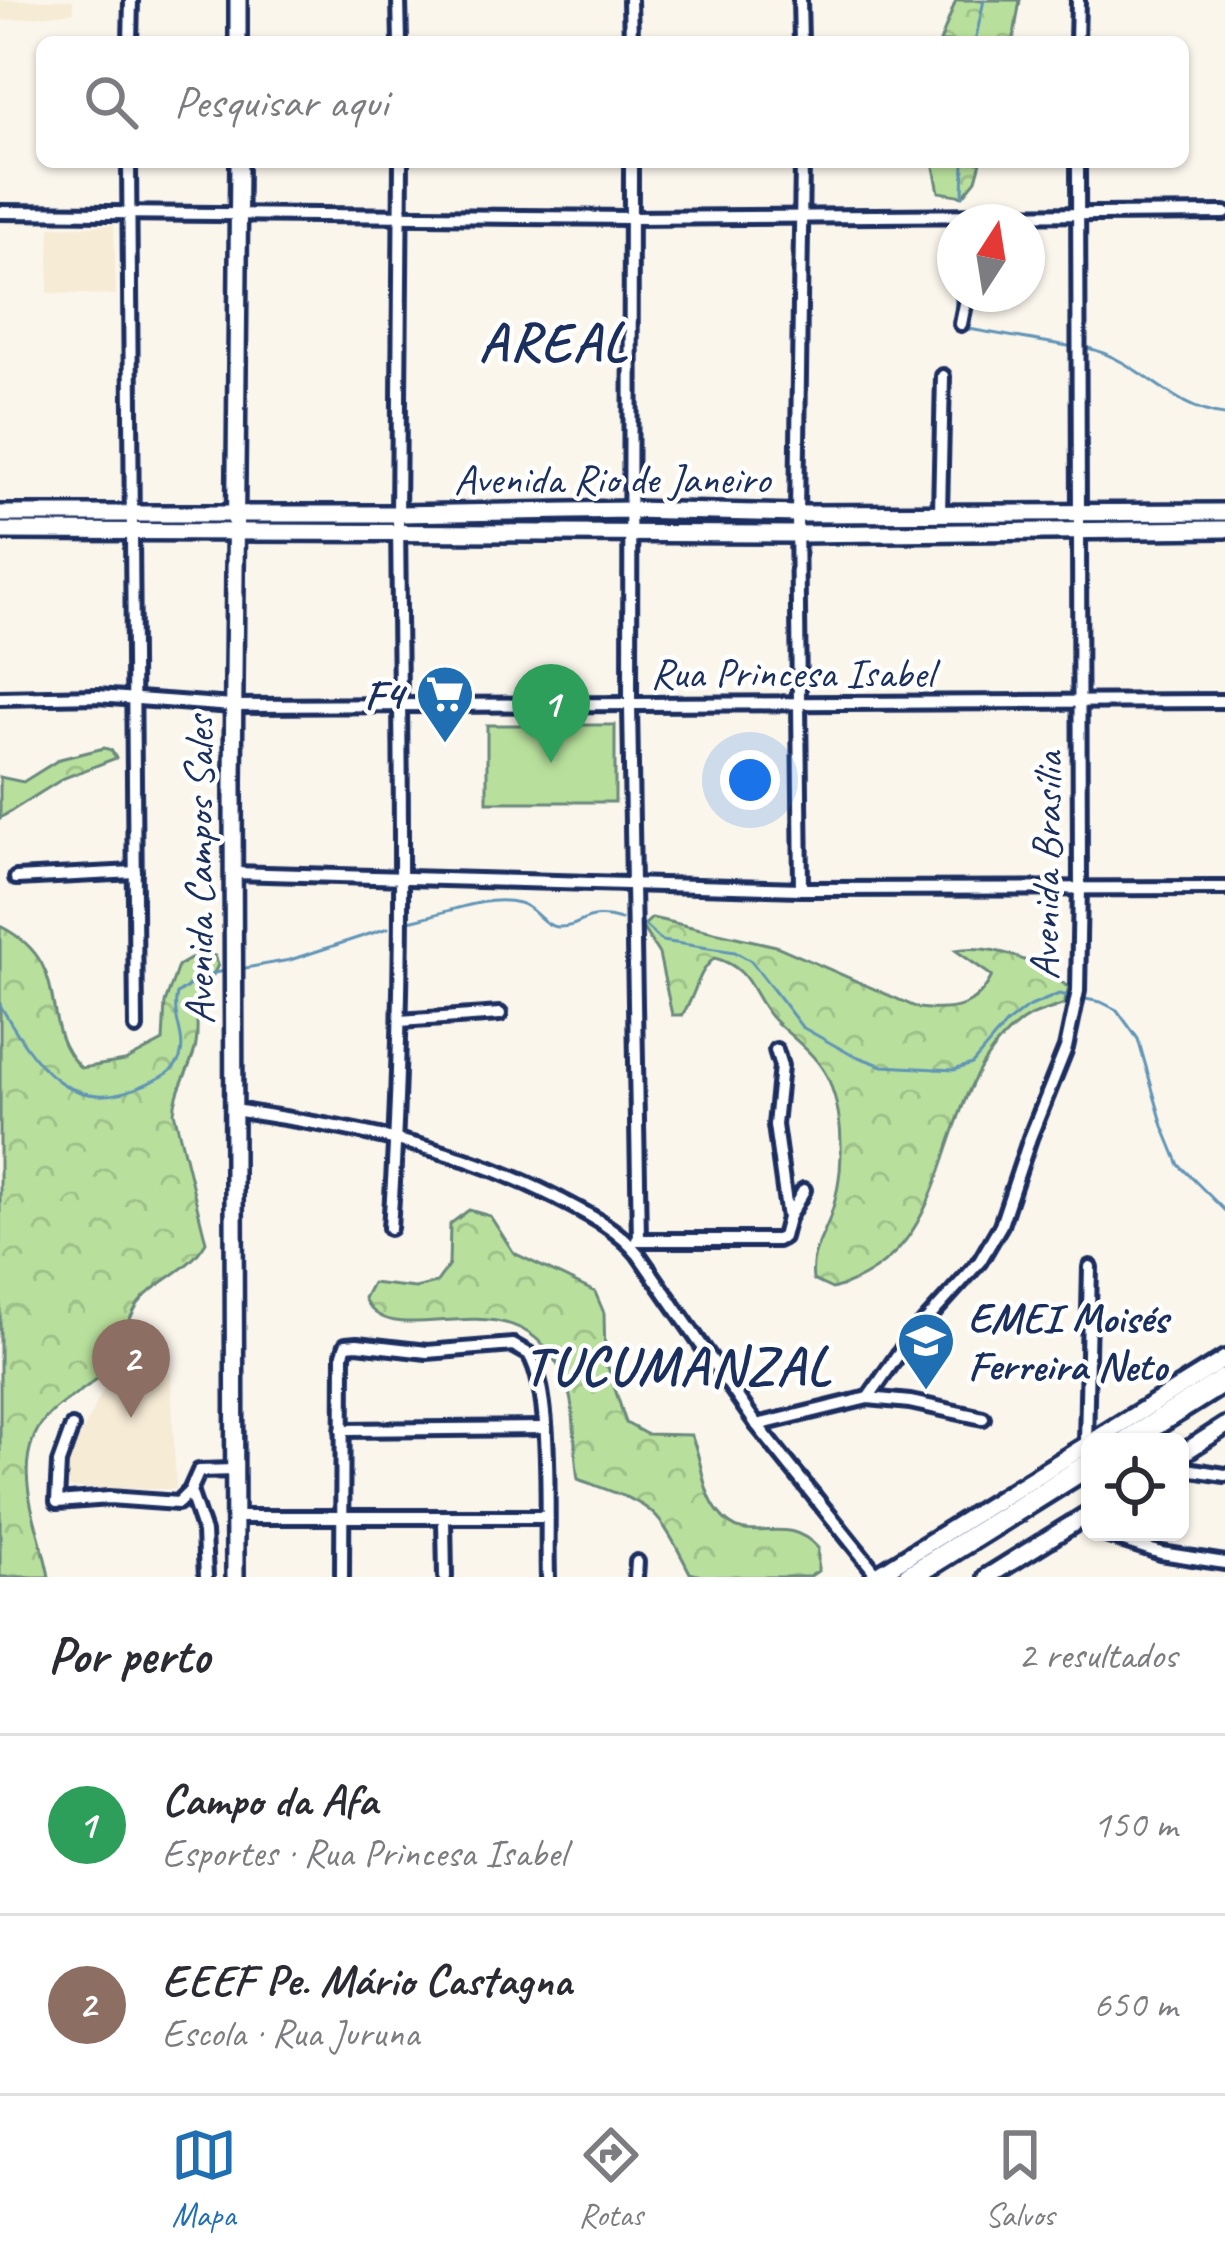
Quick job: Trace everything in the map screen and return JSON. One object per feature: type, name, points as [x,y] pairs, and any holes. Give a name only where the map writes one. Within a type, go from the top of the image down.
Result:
[{"type":"highway","points":[[1140,1433],[1225,1380]]},
{"type":"highway","points":[[1165,1433],[1225,1396]]},
{"type":"highway","points":[[909,1577],[1081,1459]]},
{"type":"highway","points":[[933,1577],[1081,1486]]},
{"type":"main road","points":[[238,0],[238,36]]},
{"type":"main road","name":"Avenida Campos Sales","points":[[235,1577],[233,706],[239,168]]},
{"type":"main road","name":"Avenida Rio de Janeiro","points":[[0,531],[398,514],[632,510],[940,512],[1225,529]]},
{"type":"main road","name":"Avenida Rio de Janeiro","points":[[234,523],[399,533],[798,534],[1225,512]]},
{"type":"main road","name":"Avenida Rio de Janeiro","points":[[0,514],[130,524]]},
{"type":"main road","points":[[1118,1433],[1225,1358]]},
{"type":"main road","points":[[1189,1449],[1225,1426]]},
{"type":"main road","points":[[877,1576],[1081,1458]]},
{"type":"main road","points":[[987,1577],[1081,1530]]},
{"type":"street","points":[[130,36],[131,0]]},
{"type":"street","points":[[399,0],[400,36]]},
{"type":"street","points":[[630,0],[631,36]]},
{"type":"street","points":[[800,0],[801,36]]},
{"type":"street","points":[[1077,36],[1078,0]]},
{"type":"street","points":[[129,168],[136,1028]]},
{"type":"street","points":[[390,1228],[397,1139],[402,881],[400,168]]},
{"type":"street","points":[[631,168],[633,1240]]},
{"type":"street","points":[[801,890],[797,514],[802,168]]},
{"type":"street","name":"Avenida Brasília","points":[[868,1398],[907,1342],[989,1248],[1057,1076],[1077,998],[1078,168]]},
{"type":"street","points":[[0,212],[401,218],[937,217]]},
{"type":"street","points":[[1045,214],[1225,213]]},
{"type":"street","points":[[961,324],[963,312]]},
{"type":"street","points":[[940,512],[943,376]]},
{"type":"street","name":"Rua Princesa Isabel","points":[[0,698],[131,698],[233,706],[1225,701]]},
{"type":"street","points":[[16,878],[135,872]]},
{"type":"street","points":[[234,873],[801,890],[1225,888]]},
{"type":"street","points":[[400,1021],[500,1014]]},
{"type":"street","points":[[776,1050],[781,1066],[775,1126],[788,1218]]},
{"type":"street","points":[[234,1111],[397,1139],[475,1159],[633,1240],[757,1425],[877,1576]]},
{"type":"street","points":[[633,1240],[777,1240],[783,1237],[804,1190]]},
{"type":"street","points":[[1088,1433],[1090,1267]]},
{"type":"street","points":[[342,1577],[345,1347],[356,1344],[427,1352],[509,1345],[526,1349],[536,1366],[544,1428],[548,1577]]},
{"type":"street","points":[[757,1425],[868,1398],[983,1418]]},
{"type":"street","points":[[71,1427],[59,1463],[57,1502],[109,1498],[182,1502],[199,1471],[235,1470]]},
{"type":"street","points":[[342,1430],[544,1428]]},
{"type":"street","points":[[1189,1469],[1225,1475]]},
{"type":"street","points":[[190,1491],[204,1532],[206,1577]]},
{"type":"street","points":[[235,1517],[546,1517]]},
{"type":"street","points":[[444,1519],[445,1577]]},
{"type":"street","points":[[1125,1541],[1161,1553],[1225,1563]]},
{"type":"street","points":[[636,1577],[637,1562]]},
{"type":"shaded area","points":[[0,0],[73,0],[74,12],[0,21]]},
{"type":"shaded area","points":[[114,225],[116,295],[48,293],[50,227]]},
{"type":"shaded area","points":[[171,1373],[176,1489],[67,1488],[67,1463],[111,1374]]},
{"type":"green space","points":[[956,0],[1020,0],[1014,36],[942,36]]},
{"type":"green space","points":[[934,168],[979,168],[963,196],[939,192]]},
{"type":"green space","points":[[487,725],[615,725],[615,802],[487,802]]},
{"type":"green space","points":[[104,748],[116,758],[64,778],[0,818],[0,777],[23,782],[60,759]]},
{"type":"green space","points":[[652,918],[776,946],[918,1008],[962,1006],[986,987],[992,976],[955,950],[985,949],[1016,957],[1069,988],[1064,1004],[1022,1021],[992,1051],[970,1087],[926,1206],[905,1241],[875,1269],[832,1289],[813,1280],[812,1271],[840,1169],[839,1116],[826,1074],[767,1012],[745,976],[715,958],[682,1015],[672,1015],[659,954],[642,927]]},
{"type":"green space","points":[[0,926],[24,941],[39,958],[59,1032],[81,1068],[125,1061],[163,1041],[165,1003],[178,966],[201,953],[215,956],[218,965],[198,991],[195,1049],[174,1112],[206,1242],[138,1304],[105,1371],[54,1410],[35,1435],[27,1474],[29,1495],[49,1577],[0,1577]]},
{"type":"green space","points":[[469,1210],[490,1216],[514,1253],[595,1292],[604,1313],[605,1358],[626,1423],[646,1434],[691,1435],[719,1513],[742,1529],[779,1530],[805,1537],[818,1548],[818,1571],[809,1577],[690,1573],[667,1531],[648,1509],[578,1479],[570,1397],[547,1349],[520,1328],[491,1320],[402,1322],[379,1316],[364,1298],[372,1283],[415,1288],[436,1283],[449,1265],[450,1224]]},
{"type":"waterway","points":[[976,36],[984,0]]},
{"type":"waterway","points":[[963,196],[964,168]]},
{"type":"waterway","points":[[956,312],[957,327],[1068,346]]},
{"type":"waterway","points":[[1088,348],[1125,364],[1188,404],[1224,415]]},
{"type":"waterway","points":[[408,921],[478,903],[506,901],[524,905],[558,927],[599,917],[621,920]]},
{"type":"waterway","points":[[640,921],[662,941],[735,952],[751,961],[802,1027],[883,1066],[954,1070],[972,1064],[1026,1008],[1059,994],[1101,1002],[1117,1010],[1138,1039],[1179,1165],[1225,1211]]},
{"type":"waterway","points":[[240,969],[290,960],[388,928]]},
{"type":"waterway","points":[[0,1005],[26,1047],[57,1080],[95,1095],[118,1094],[174,1068],[182,1050],[177,994],[204,975],[230,970]]},
{"type":"place","name":"F4","points":[[445,745]]},
{"type":"place","name":"Campo da Afa","points":[[551,763]]},
{"type":"place","name":"EMEI Moisés Ferreira Neto","points":[[926,1392]]},
{"type":"place","name":"EEEF Pe. Mário Castagna","points":[[131,1418]]},
{"type":"district","name":"AREAL","points":[[554,341]]},
{"type":"district","name":"TUCUMANZAL","points":[[678,1365]]}]
